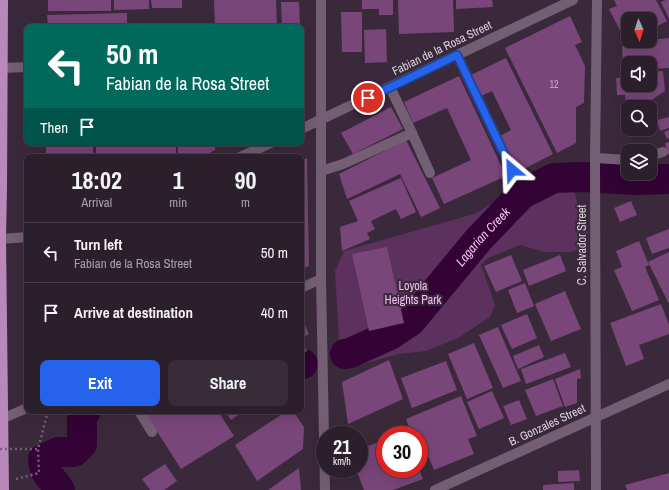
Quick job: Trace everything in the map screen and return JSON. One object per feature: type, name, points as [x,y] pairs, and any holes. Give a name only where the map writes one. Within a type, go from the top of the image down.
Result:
[{"type":"main road","points":[[3,0],[2,187],[0,239],[4,486]]},
{"type":"street","points":[[321,0],[321,278],[325,490]]},
{"type":"street","name":"Fabian de la Rosa Street","points":[[304,128],[573,0]]},
{"type":"street","name":"C. Salvador Street","points":[[596,490],[595,158],[597,0]]},
{"type":"street","points":[[457,55],[512,170]]},
{"type":"street","points":[[2,68],[24,67]]},
{"type":"street","points":[[390,87],[430,173]]},
{"type":"street","points":[[321,171],[343,164],[412,133]]},
{"type":"street","points":[[247,154],[264,146]]},
{"type":"street","points":[[657,154],[663,152]]},
{"type":"street","points":[[595,158],[621,160]]},
{"type":"street","points":[[0,239],[24,237]]},
{"type":"street","points":[[304,286],[321,278]]},
{"type":"street","name":"B. Gonzales Street","points":[[435,490],[669,384]]},
{"type":"street","points":[[4,418],[24,409]]},
{"type":"street","points":[[141,414],[152,432]]},
{"type":"path","points":[[4,486],[39,473],[38,449],[47,414]]},
{"type":"path","points":[[0,449],[38,449]]},
{"type":"green space","name":"Loyola Heights Park","points":[[567,163],[578,205],[588,230],[585,247],[571,252],[545,252],[520,245],[488,258],[481,265],[495,305],[490,317],[458,338],[426,351],[398,354],[345,369],[340,360],[335,271],[344,251],[474,214]]},
{"type":"building","points":[[48,0],[111,0],[111,11],[48,11]]},
{"type":"building","points":[[114,0],[149,0],[149,9],[114,10]]},
{"type":"building","points":[[151,0],[182,0],[182,8],[152,8]]},
{"type":"building","points":[[214,0],[276,0],[277,24],[215,24]]},
{"type":"building","points":[[362,0],[393,0],[393,15],[379,15],[379,9],[362,9]]},
{"type":"building","points":[[398,0],[453,0],[454,32],[399,34]]},
{"type":"building","points":[[456,0],[492,0],[493,7],[456,9]]},
{"type":"building","points":[[614,0],[656,0],[667,21],[657,26],[657,12],[621,12],[621,32],[609,9],[617,6]]},
{"type":"building","points":[[669,0],[669,19],[661,2]]},
{"type":"building","points":[[281,2],[299,2],[300,24],[282,24]]},
{"type":"building","points":[[341,12],[362,12],[362,52],[342,52]]},
{"type":"building","points":[[127,13],[127,24],[48,24],[47,15]]},
{"type":"building","points":[[570,16],[582,42],[575,45],[585,66],[584,103],[576,107],[576,143],[557,153],[505,48]]},
{"type":"building","points":[[386,29],[387,62],[365,63],[364,30]]},
{"type":"building","points":[[669,38],[669,68],[657,69],[657,56],[622,56],[622,48],[657,48],[657,39]]},
{"type":"building","points":[[506,58],[553,154],[518,172],[500,136],[511,130],[492,91],[481,96],[471,75]]},
{"type":"building","points":[[657,71],[663,71],[665,91],[652,100],[625,100],[625,95],[617,95],[616,78],[621,78],[621,92],[657,92]]},
{"type":"building","points":[[459,76],[506,176],[444,204],[432,178],[471,160],[447,108],[413,123],[404,102]]},
{"type":"building","points":[[391,107],[403,129],[353,154],[341,133]]},
{"type":"building","points":[[669,117],[669,128],[660,131],[657,120]]},
{"type":"building","points":[[669,130],[669,138],[667,139],[664,132]]},
{"type":"building","points":[[406,140],[440,208],[421,217],[400,174],[347,199],[339,174]]},
{"type":"building","points":[[669,142],[669,154],[668,155],[665,143]]},
{"type":"building","points":[[46,146],[93,146],[93,154],[46,154]]},
{"type":"building","points":[[96,146],[176,146],[176,154],[96,154]]},
{"type":"building","points":[[178,146],[215,146],[215,150],[208,154],[178,154]]},
{"type":"building","points":[[307,158],[309,266],[304,268],[304,160]]},
{"type":"building","points":[[401,178],[416,212],[401,219],[396,209],[371,221],[375,229],[367,233],[370,239],[342,251],[340,227],[358,221],[349,201]]},
{"type":"building","points":[[631,201],[637,215],[620,222],[614,208]]},
{"type":"building","points":[[669,229],[669,248],[652,254],[646,238]]},
{"type":"building","points":[[639,241],[649,265],[645,267],[659,300],[632,311],[614,270],[622,267],[616,251]]},
{"type":"building","points":[[387,247],[404,323],[369,331],[352,254]]},
{"type":"building","points":[[669,252],[669,304],[648,262]]},
{"type":"building","points":[[511,255],[522,281],[496,292],[484,266]]},
{"type":"building","points":[[560,255],[566,271],[529,286],[523,270]]},
{"type":"building","points":[[525,283],[534,306],[517,313],[508,290]]},
{"type":"building","points":[[565,291],[581,329],[551,341],[535,304]]},
{"type":"building","points":[[661,304],[669,325],[669,334],[639,345],[644,359],[626,366],[610,323]]},
{"type":"building","points":[[527,314],[537,338],[512,349],[501,325]]},
{"type":"building","points":[[304,323],[309,334],[304,336]]},
{"type":"building","points":[[498,327],[521,381],[503,388],[479,335]]},
{"type":"building","points":[[474,343],[493,388],[467,399],[448,354]]},
{"type":"building","points":[[539,345],[544,357],[518,369],[513,356]]},
{"type":"building","points":[[304,346],[307,351],[304,352]]},
{"type":"building","points":[[565,353],[571,367],[526,384],[521,369]]},
{"type":"building","points":[[389,360],[403,399],[348,424],[342,382]]},
{"type":"building","points":[[446,361],[457,390],[412,408],[401,378]]},
{"type":"building","points":[[580,369],[581,378],[577,379],[577,403],[565,407],[555,379]]},
{"type":"building","points":[[553,379],[563,406],[536,416],[525,390]]},
{"type":"building","points":[[492,391],[504,418],[479,429],[467,402]]},
{"type":"building","points":[[461,396],[477,436],[468,439],[474,454],[434,470],[428,456],[428,426],[409,426],[406,419]]},
{"type":"building","points":[[519,400],[527,419],[511,425],[503,406]]},
{"type":"building","points":[[146,414],[220,414],[234,436],[181,469]]},
{"type":"building","points":[[227,414],[240,414],[231,420]]},
{"type":"building","points":[[282,414],[295,414],[304,427],[303,449],[257,481],[235,445]]},
{"type":"building","points":[[376,443],[376,478],[423,479],[393,490],[364,490],[359,478],[368,478],[368,446]]},
{"type":"building","points":[[165,464],[177,481],[164,490],[150,490],[142,479]]},
{"type":"building","points":[[299,468],[301,490],[268,490]]},
{"type":"building","points":[[579,470],[580,481],[558,482],[558,471]]},
{"type":"building","points":[[669,473],[669,490],[627,490],[625,485]]},
{"type":"building","points":[[574,483],[574,490],[543,490],[543,485]]},
{"type":"waterway","name":"Lagarian Creek","points":[[345,354],[390,335],[411,321],[478,240],[522,194],[554,178],[582,177],[637,180],[669,179]]},
{"type":"waterway","name":"Lagarian Creek","points":[[60,490],[47,473],[43,459],[58,452],[74,452],[82,444],[82,417],[84,414]]},
{"type":"route","points":[[368,98],[457,55],[512,170]]}]
